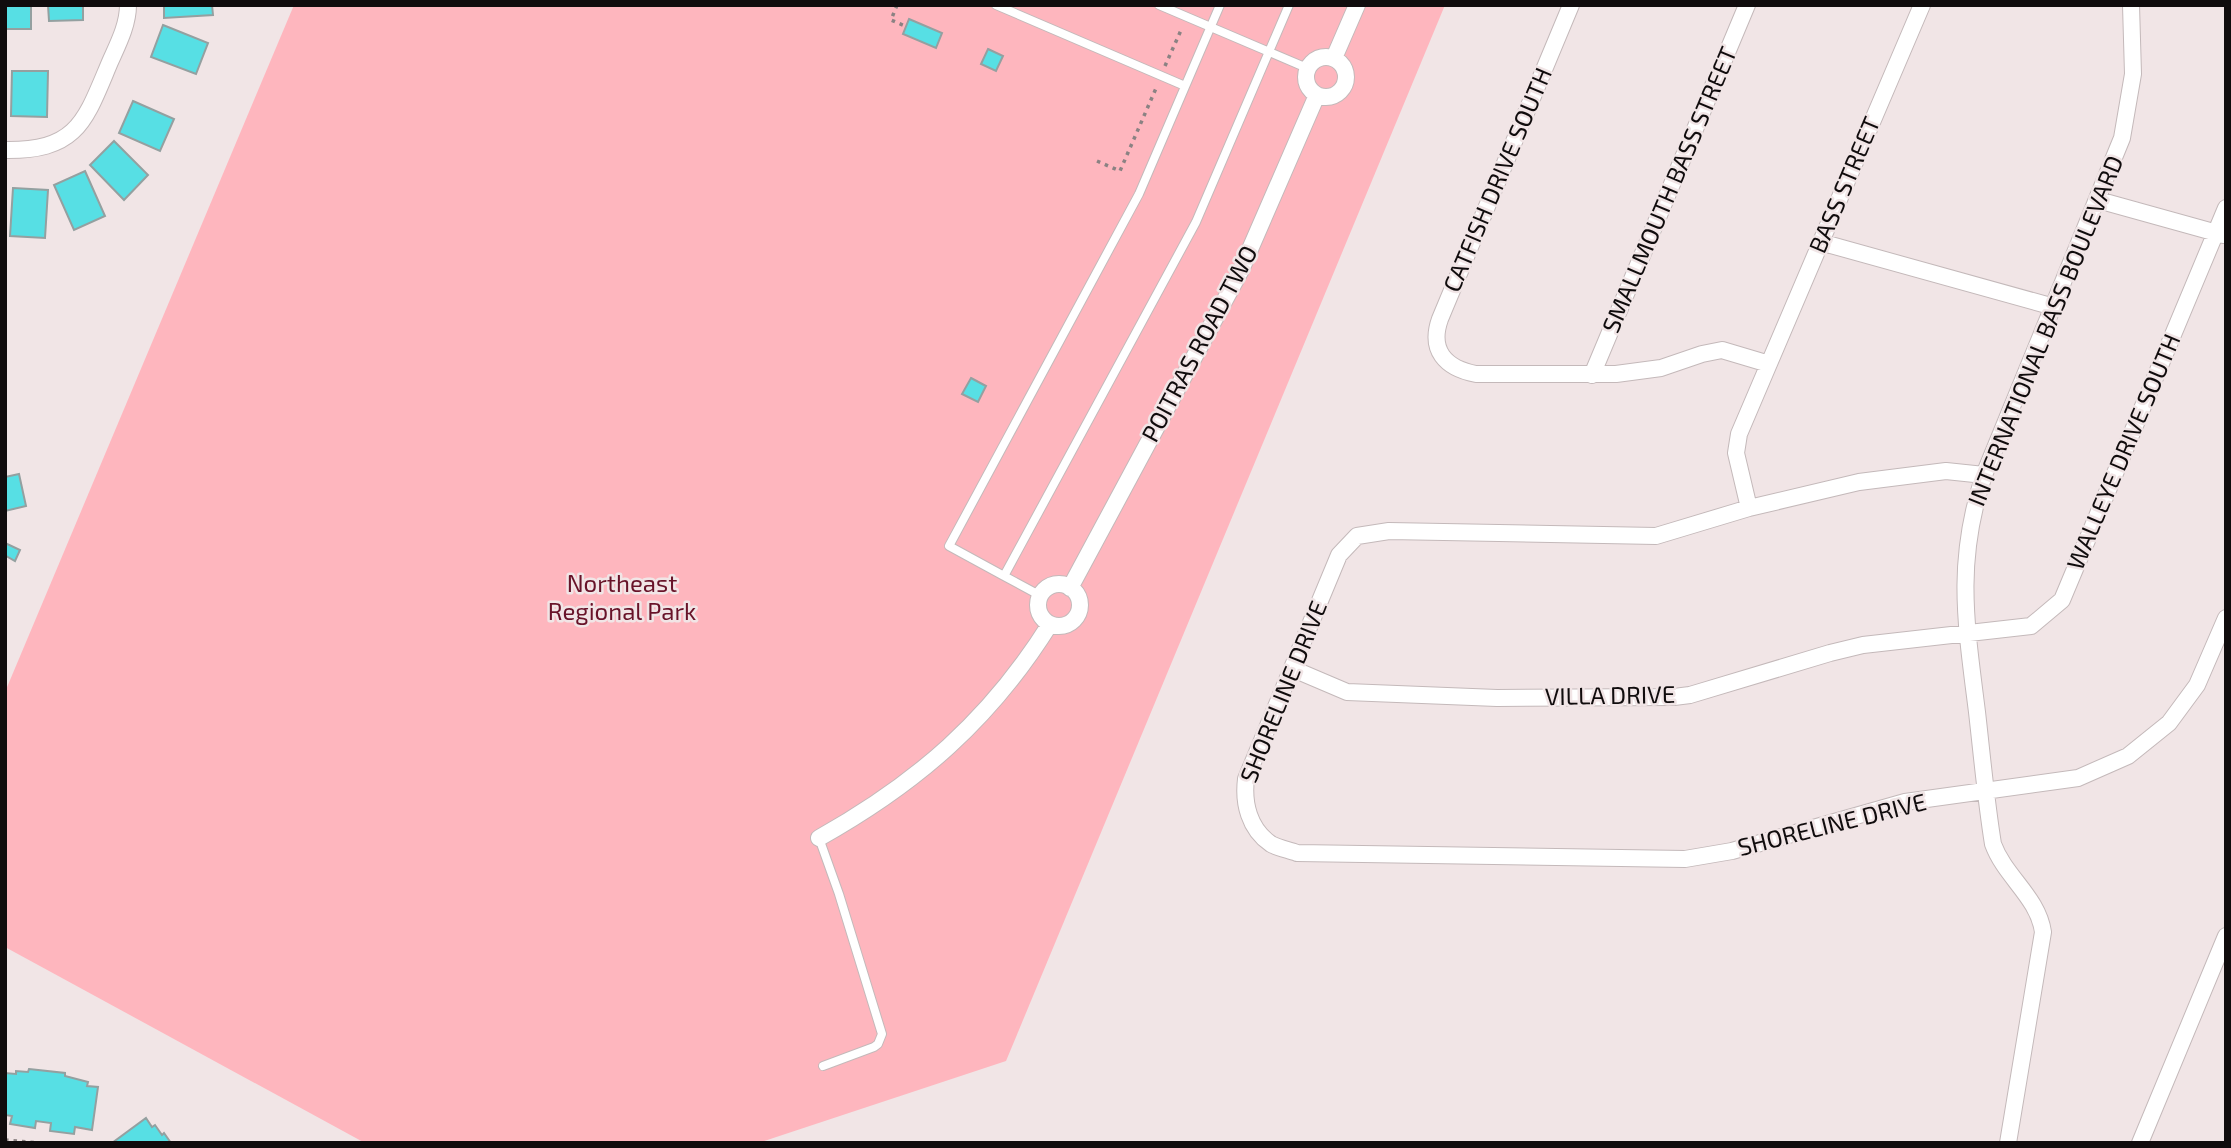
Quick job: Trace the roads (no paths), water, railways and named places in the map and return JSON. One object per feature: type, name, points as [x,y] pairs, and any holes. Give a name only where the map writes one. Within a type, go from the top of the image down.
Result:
[{"type":"street","points":[[5,150],[39,149],[55,144],[80,124],[93,104],[122,33],[128,5]]},
{"type":"street","points":[[1334,58],[1357,5]]},
{"type":"street","name":"CATFISH DRIVE SOUTH","points":[[1571,5],[1440,319],[1436,339],[1442,357],[1456,368],[1476,374],[1592,375]]},
{"type":"street","name":"SMALLMOUTH BASS STREET","points":[[1592,375],[1747,5]]},
{"type":"street","name":"BASS STREET","points":[[1749,508],[1736,445],[1744,419],[1922,5]]},
{"type":"street","name":"INTERNATIONAL BASS BOULEVARD","points":[[2008,1143],[2028,1036],[2043,932],[2042,920],[2034,905],[2004,868],[1996,853],[1967,632],[1964,579],[1967,545],[1984,475],[2122,138],[2129,107],[2134,58],[2131,5]]},
{"type":"street","points":[[1317,58],[1334,58],[1346,71],[1344,85],[1330,97],[1317,96],[1305,81],[1307,68],[1317,58]]},
{"type":"street","name":"POITRAS ROAD TWO","points":[[1070,587],[1241,270],[1317,96]]},
{"type":"street","points":[[2098,200],[2221,234]]},
{"type":"street","name":"WALLEYE DRIVE SOUTH","points":[[1967,632],[2031,626],[2062,600],[2221,234],[2226,208]]},
{"type":"street","points":[[1820,242],[2054,307]]},
{"type":"street","points":[[1592,375],[1661,368],[1722,350],[1769,364]]},
{"type":"street","name":"SHORELINE DRIVE","points":[[1984,475],[1946,471],[1859,482],[1749,508],[1656,536],[1389,531],[1357,536],[1339,555],[1246,779],[1244,797],[1252,824],[1271,844],[1297,853],[1685,859],[1732,851],[1905,802],[2078,778],[2128,755],[2169,723],[2197,685],[2226,618]]},
{"type":"street","points":[[1058,585],[1070,587],[1080,601],[1078,615],[1063,626],[1050,624],[1039,609],[1041,596],[1058,585]]},
{"type":"street","points":[[819,838],[893,793],[943,753],[975,723],[1008,685],[1050,624]]},
{"type":"street","name":"VILLA DRIVE","points":[[1293,669],[1347,692],[1497,698],[1674,697],[1690,695],[1852,648],[1967,632]]},
{"type":"street","points":[[2140,1143],[2226,936]]},
{"type":"lane","points":[[996,5],[1185,86]]},
{"type":"lane","points":[[1159,5],[1307,68]]},
{"type":"lane","points":[[1041,596],[949,546],[1139,194],[1220,5]]},
{"type":"lane","points":[[1003,576],[1196,222],[1289,5]]},
{"type":"lane","points":[[819,838],[882,1034],[874,1047],[823,1066]]},
{"type":"park label","name":"Northeast Regional Park","points":[[622,598]]}]
